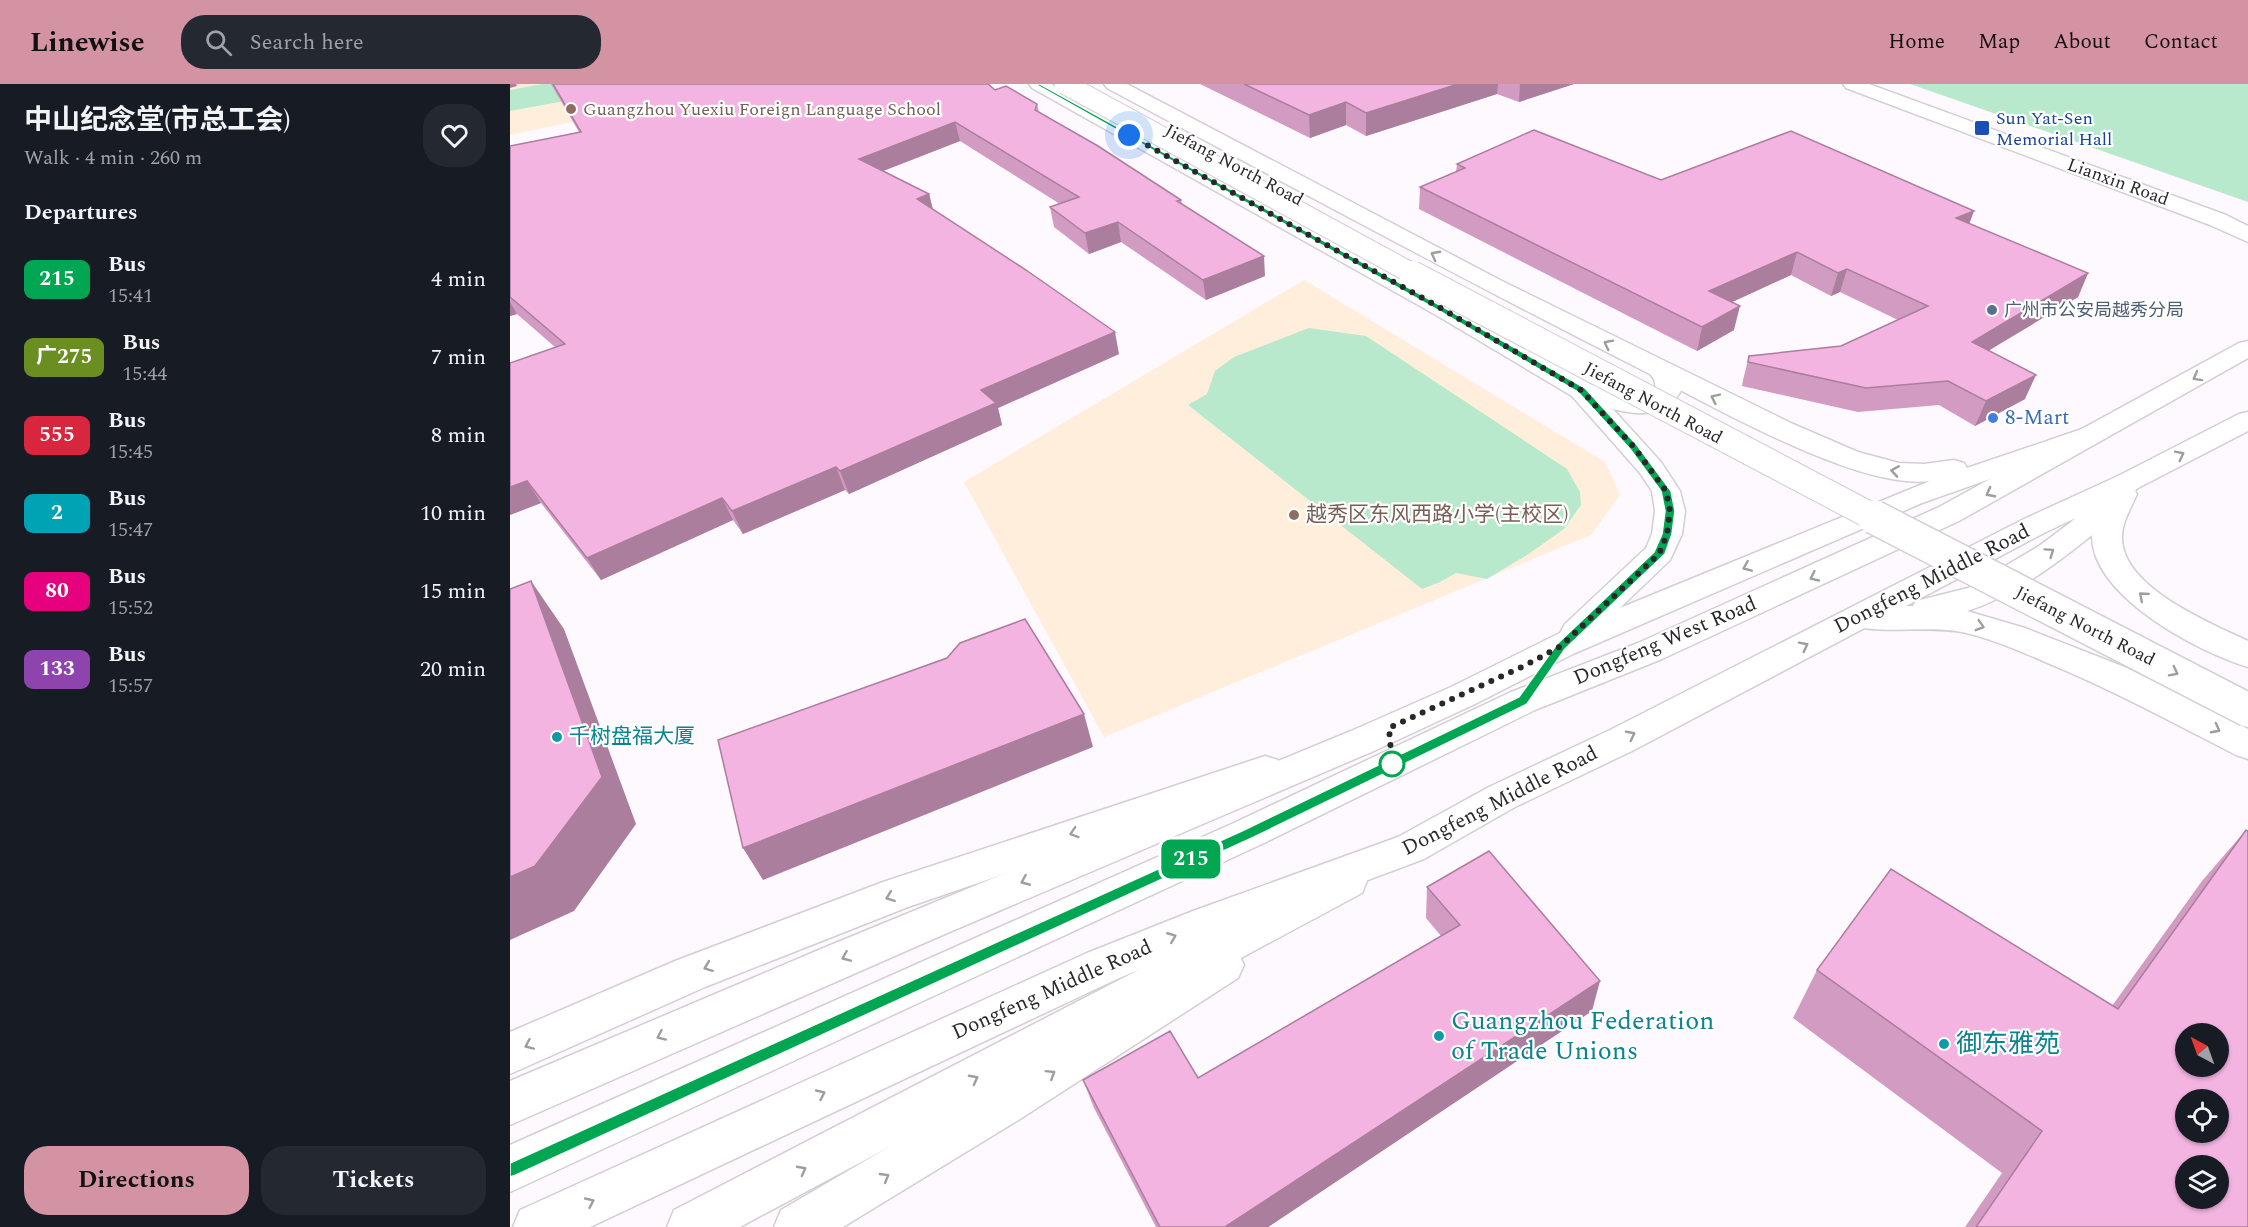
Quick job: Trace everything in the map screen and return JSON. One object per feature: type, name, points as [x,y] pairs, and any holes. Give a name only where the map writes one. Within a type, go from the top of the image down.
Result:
[{"type":"main road","name":"Jiefang North Road","points":[[1038,84],[1444,310],[1581,390],[1651,468],[1666,491],[1670,511],[1667,534],[1659,554],[1561,646],[1523,701]]},
{"type":"main road","name":"Jiefang North Road","points":[[1065,84],[1413,276],[1733,445],[2248,710]]},
{"type":"main road","name":"Jiefang North Road","points":[[1085,84],[1696,411],[2248,688]]},
{"type":"main road","name":"Jiefang North Road","points":[[1113,84],[1484,281],[1783,430],[1848,458],[1898,472],[1924,473],[1962,468],[2096,433]]},
{"type":"main road","name":"Lianxin Road","points":[[1852,84],[2218,220],[2248,235]]},
{"type":"main road","name":"Lianxin Road","points":[[1881,84],[2248,216]]},
{"type":"main road","points":[[510,1103],[714,1012],[1389,728],[1526,665],[1561,646],[1912,497],[2096,433],[2248,348]]},
{"type":"main road","points":[[1581,390],[1636,406],[1646,405],[1664,398],[1668,391],[1668,381],[1660,370]]},
{"type":"main road","points":[[1860,617],[1949,606],[1979,596],[2050,553],[2081,529],[2128,482],[2248,420]]},
{"type":"main road","name":"Dongfeng West Road","points":[[510,1169],[1249,833],[1523,701],[1650,651],[1949,514],[2096,433]]},
{"type":"main road","points":[[2128,482],[2109,526],[2107,543],[2114,563],[2123,576],[2147,601],[2248,655]]},
{"type":"main road","points":[[1860,617],[1924,617],[1962,621],[2014,636],[2115,677],[2248,746]]},
{"type":"main road","name":"Dongfeng Middle Road","points":[[537,1227],[1102,966],[1207,923],[1411,848],[1502,797],[1622,740],[1860,617]]},
{"type":"main road","points":[[510,1053],[690,974],[897,894],[1389,728]]},
{"type":"main road","points":[[691,1227],[1411,848]]},
{"type":"main road","points":[[798,1227],[994,1110],[1143,1014],[1411,848]]},
{"type":"shaded area","name":"Guangzhou Yuexiu Foreign Language School","points":[[510,84],[700,84],[707,94],[510,135]]},
{"type":"shaded area","name":"越秀区东风西路小学(主校区)","points":[[1304,280],[1605,462],[1620,495],[1591,535],[1104,737],[964,482]]},
{"type":"green space","points":[[542,84],[600,84],[603,94],[510,111],[510,90]]},
{"type":"green space","name":"Sun Yat-Sen Memorial Hall","points":[[1910,84],[2248,84],[2248,202]]},
{"type":"green space","points":[[1309,328],[1366,336],[1567,469],[1580,492],[1581,505],[1564,529],[1487,579],[1456,573],[1422,589],[1188,405],[1207,394],[1215,371],[1234,357]]},
{"type":"building","points":[[553,84],[988,84],[995,90],[1006,86],[1037,104],[1035,110],[1098,146],[1181,200],[1177,201],[1264,256],[1203,280],[1118,222],[1085,233],[1050,207],[1079,197],[955,122],[859,159],[929,194],[917,199],[1026,270],[1115,332],[981,390],[996,403],[840,471],[836,467],[732,511],[722,498],[587,558],[527,481],[510,487],[510,363],[565,344],[510,297],[510,146],[581,132]]},
{"type":"building","points":[[1244,84],[1458,84],[1366,113],[1346,102],[1309,115]]},
{"type":"building","points":[[1534,130],[1661,180],[1791,131],[1974,211],[1956,218],[2088,273],[1972,342],[2036,375],[1986,401],[1948,381],[1866,388],[1748,362],[1749,356],[1841,346],[1928,306],[1847,269],[1838,273],[1797,252],[1709,291],[1740,306],[1702,327],[1420,187],[1465,168],[1457,164]]},
{"type":"building","points":[[531,581],[602,777],[535,866],[510,877],[510,589]]},
{"type":"building","points":[[1025,619],[1084,714],[743,848],[718,740],[947,658],[960,643]]},
{"type":"building","name":"御东雅苑","points":[[2246,830],[2248,831],[2248,1227],[1976,1227],[2042,1131],[1817,970],[1891,869],[2118,1009]]},
{"type":"building","name":"Guangzhou Federation of Trade Unions","points":[[1489,851],[1600,981],[1225,1227],[1160,1227],[1083,1080],[1170,1031],[1198,1078],[1460,925],[1427,887]]},
{"type":"bus line","name":"215","points":[[510,1169],[1249,833],[1523,701],[1561,646],[1659,554],[1667,534],[1670,511],[1666,491],[1634,447],[1581,390],[1444,310],[1038,84]]},
{"type":"place","name":"Guangzhou Yuexiu Foreign Language School","points":[[571,109]]},
{"type":"place","name":"Sun Yat-Sen Memorial Hall","points":[[1982,128]]},
{"type":"place","name":"广州市公安局越秀分局","points":[[1992,310]]},
{"type":"place","name":"8-Mart","points":[[1993,418]]},
{"type":"place","name":"越秀区东风西路小学(主校区)","points":[[1294,515]]},
{"type":"place","name":"千树盘福大厦","points":[[557,737]]},
{"type":"place","name":"Guangzhou Federation of Trade Unions","points":[[1439,1036]]},
{"type":"place","name":"御东雅苑","points":[[1944,1044]]},
{"type":"route","points":[[1129,135],[1444,310],[1581,390],[1634,447],[1666,491],[1670,511],[1667,534],[1659,554],[1561,646],[1526,665],[1389,728],[1392,764]]}]
